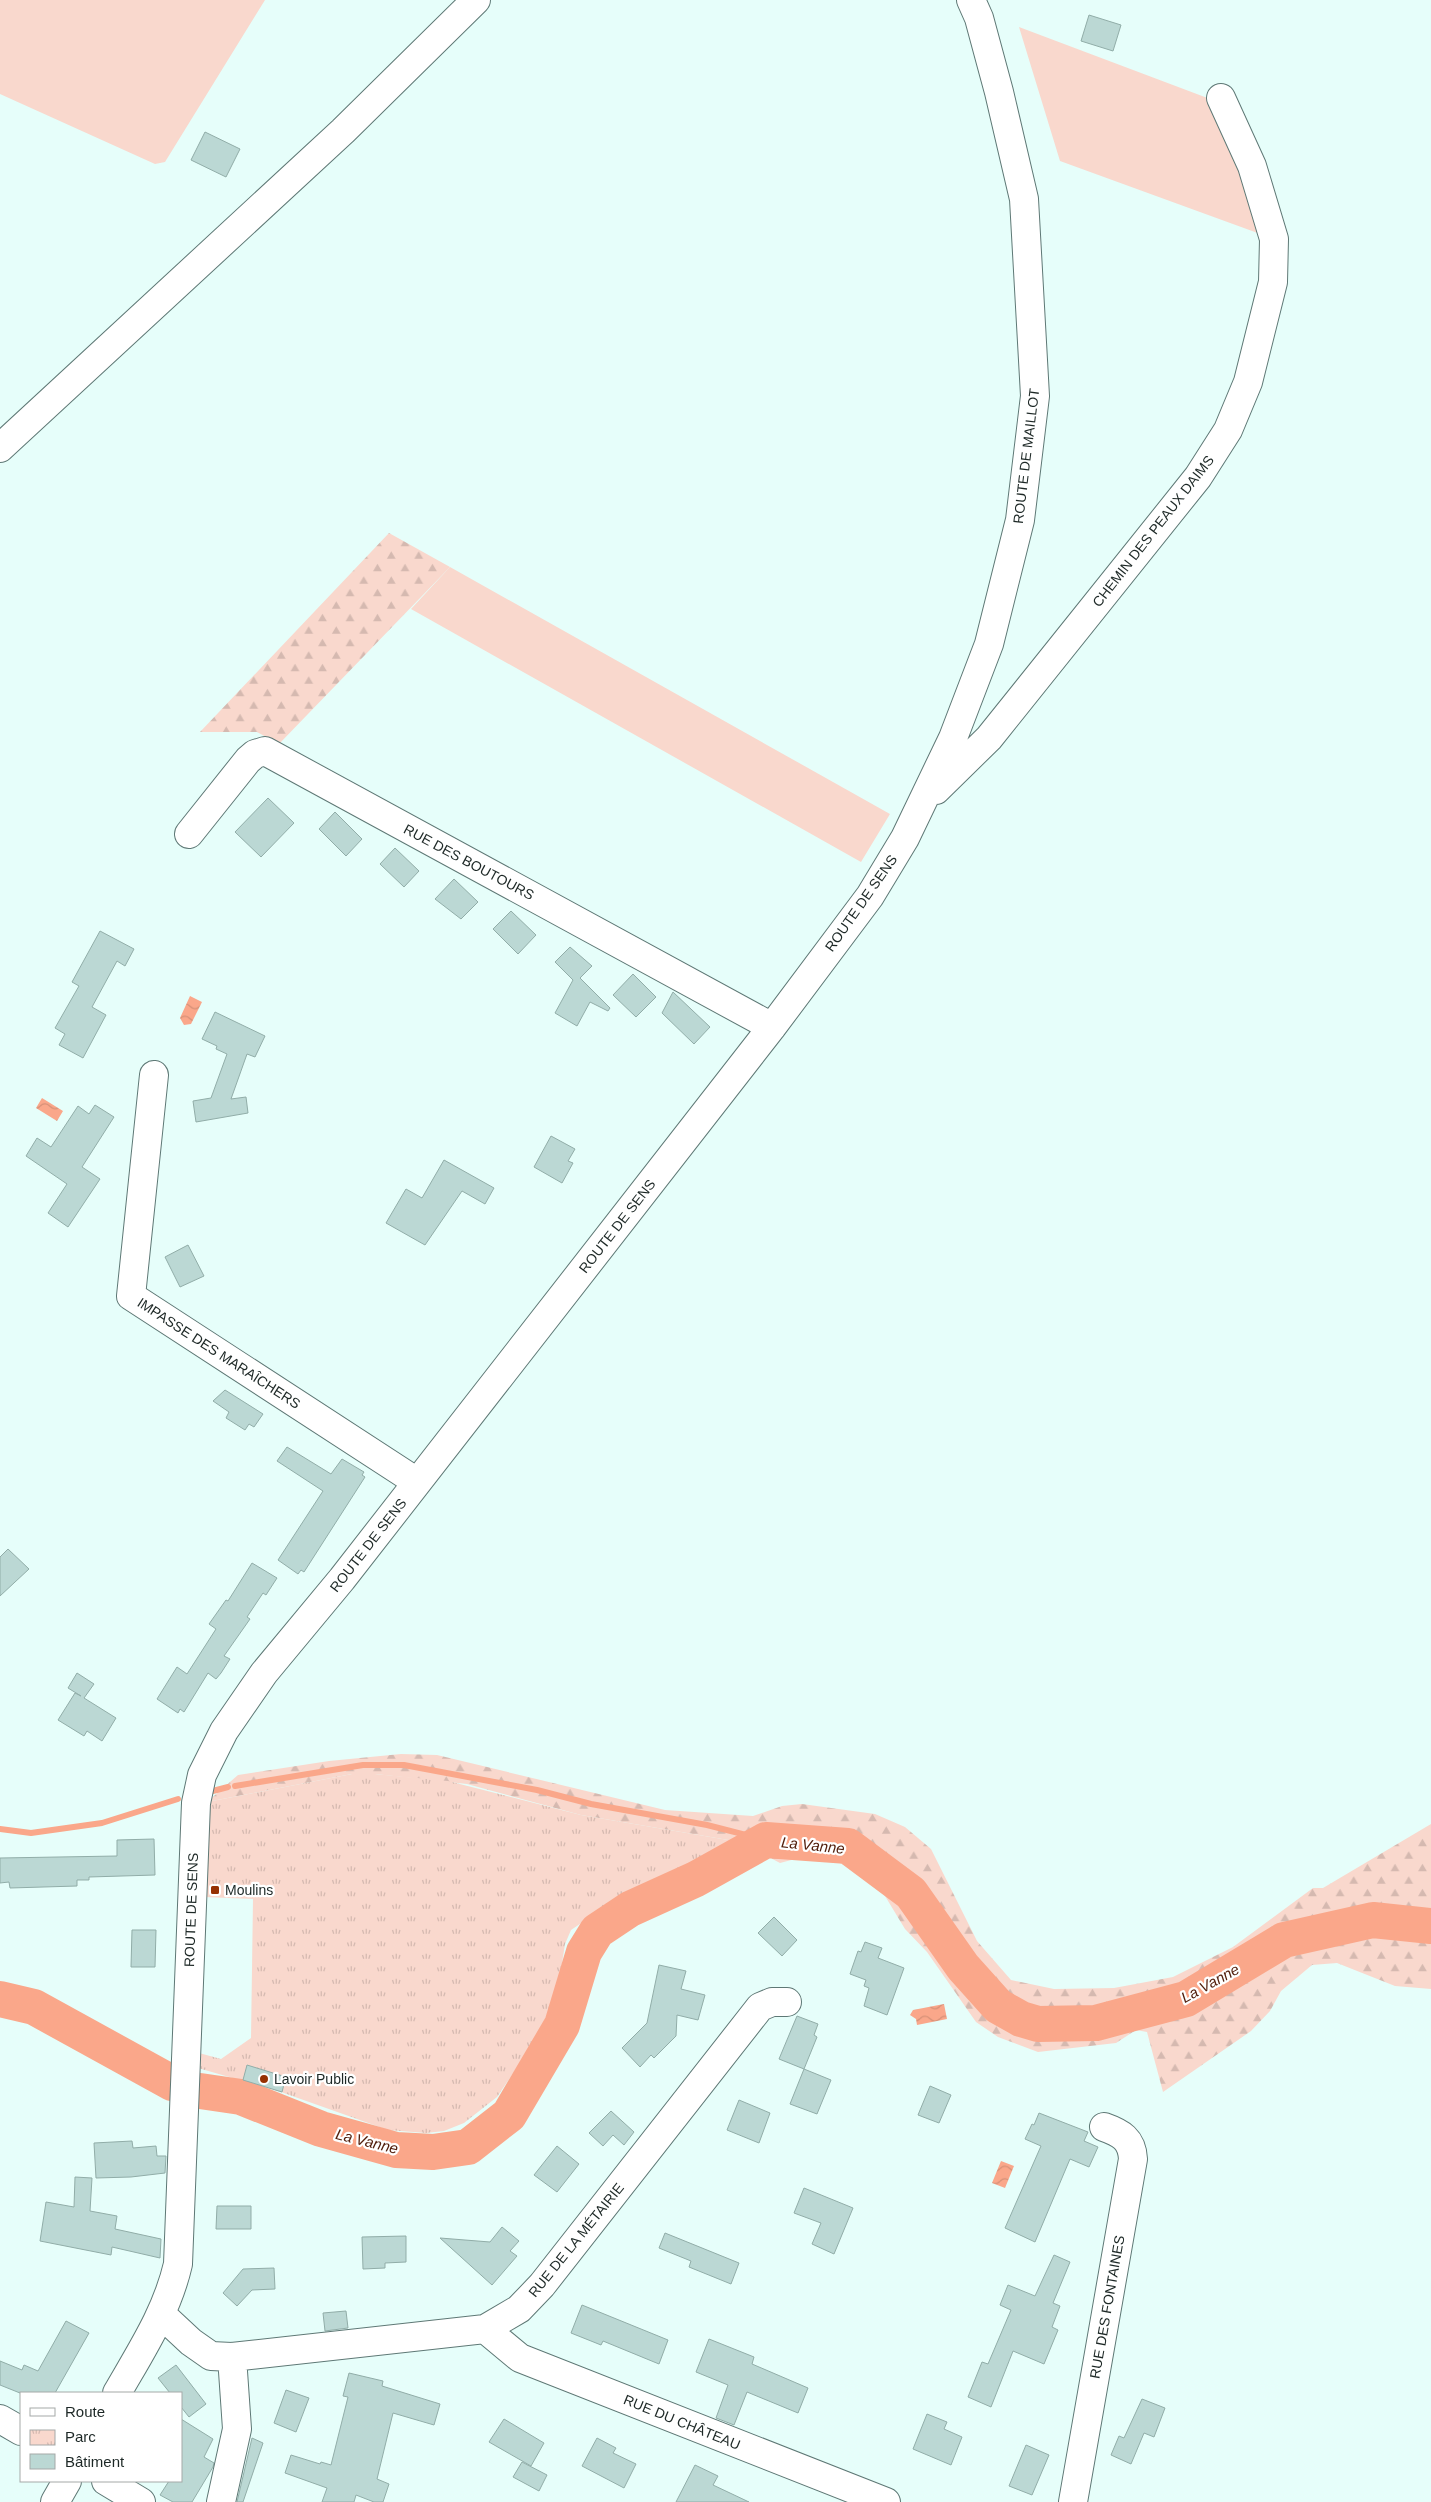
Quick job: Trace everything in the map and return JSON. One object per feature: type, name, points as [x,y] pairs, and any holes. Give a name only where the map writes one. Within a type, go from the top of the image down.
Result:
[{"type":"street","points":[[0,448],[343,130],[476,0]]},
{"type":"street","name":"ROUTE DE MAILLOT","points":[[921,807],[953,738],[989,644],[1020,520],[1035,396],[1024,199],[1000,92],[979,18],[971,0]]},
{"type":"street","name":"CHEMIN DES PEAUX DAIMS","points":[[921,807],[989,738],[1198,477],[1228,430],[1248,382],[1269,303],[1273,282],[1274,239],[1252,166],[1221,98]]},
{"type":"street","name":"RUE DES BOUTOURS","points":[[189,834],[248,760],[255,754],[265,751],[772,1026]]},
{"type":"street","name":"ROUTE DE SENS","points":[[118,2392],[162,2315],[172,2292],[178,2264],[196,1803],[202,1775],[224,1731],[264,1673],[417,1482],[772,1026],[870,896],[921,807]]},
{"type":"street","name":"IMPASSE DES MARAÎCHERS","points":[[154,1075],[131,1296],[417,1482]]},
{"type":"street","name":"RUE DE LA MÉTAIRIE","points":[[162,2315],[191,2342],[211,2356],[232,2357],[485,2329],[519,2309],[542,2285],[760,2007],[772,2002],[786,2002]]},
{"type":"street","name":"RUE DES FONTAINES","points":[[1073,2502],[1133,2159],[1130,2141],[1120,2132],[1104,2126]]},
{"type":"street","name":"RUE DU CHÂTEAU","points":[[485,2329],[520,2358],[886,2502]]},
{"type":"street","points":[[221,2502],[237,2428],[232,2357]]},
{"type":"street","points":[[0,2419],[20,2430]]},
{"type":"street","points":[[55,2502],[66,2482]]},
{"type":"street","points":[[108,2482],[140,2502]]},
{"type":"green space","points":[[0,0],[265,0],[165,162],[155,164],[0,94]]},
{"type":"green space","points":[[1019,27],[1226,105],[1274,239],[1060,161]]},
{"type":"green space","points":[[389,533],[450,567],[279,744],[257,732],[200,732]]},
{"type":"green space","points":[[450,567],[890,814],[861,862],[411,609]]},
{"type":"green space","points":[[401,1754],[437,1755],[665,1810],[753,1816],[782,1806],[802,1804],[875,1814],[905,1827],[931,1849],[977,1941],[1011,1980],[1054,1989],[1114,1988],[1173,1977],[1233,1947],[1313,1888],[1323,1888],[1431,1824],[1431,1989],[1395,1986],[1337,1963],[1312,1965],[1281,1991],[1270,2011],[1251,2031],[1163,2092],[1147,2032],[1136,2030],[1116,2043],[1038,2052],[998,2037],[976,2022],[927,1952],[905,1929],[882,1891],[853,1869],[833,1860],[795,1859],[780,1863],[740,1842],[581,1815],[467,1784],[375,1774],[352,1774],[207,1802],[238,1775],[329,1761]]},
{"type":"green space","points":[[352,1774],[375,1774],[448,1781],[581,1815],[740,1842],[617,1899],[571,1930],[565,1944],[558,1989],[537,2038],[497,2097],[464,2123],[444,2131],[426,2133],[388,2130],[281,2092],[198,2068],[199,2053],[221,2059],[251,2038],[253,1899],[204,1897],[207,1802]]},
{"type":"water","points":[[190,996],[202,1002],[191,1024],[184,1025],[180,1018]]},
{"type":"water","points":[[42,1098],[63,1111],[57,1121],[36,1108]]},
{"type":"water","points":[[944,2004],[947,2019],[917,2025],[916,2019],[910,2015],[913,2010]]},
{"type":"water","points":[[1001,2161],[1014,2166],[1005,2188],[992,2183]]},
{"type":"building","points":[[1089,15],[1121,25],[1113,51],[1081,41]]},
{"type":"building","points":[[205,132],[240,149],[226,177],[191,160]]},
{"type":"building","points":[[268,798],[294,823],[261,857],[235,832]]},
{"type":"building","points":[[335,812],[362,839],[346,856],[319,829]]},
{"type":"building","points":[[395,848],[419,871],[404,887],[380,864]]},
{"type":"building","points":[[454,879],[478,902],[461,919],[435,899]]},
{"type":"building","points":[[511,911],[536,935],[518,954],[493,929]]},
{"type":"building","points":[[100,931],[134,949],[125,966],[117,961],[92,1007],[106,1015],[83,1058],[59,1045],[65,1034],[55,1028],[79,986],[72,982]]},
{"type":"building","points":[[570,947],[592,966],[580,978],[610,1008],[608,1011],[590,1002],[577,1026],[555,1013],[573,980],[555,962]]},
{"type":"building","points":[[633,974],[656,997],[636,1017],[613,995]]},
{"type":"building","points":[[673,992],[710,1027],[694,1044],[662,1013]]},
{"type":"building","points":[[215,1012],[265,1036],[255,1057],[247,1054],[231,1099],[246,1097],[248,1113],[196,1122],[193,1101],[211,1098],[227,1054],[216,1049],[217,1046],[202,1039]]},
{"type":"building","points":[[95,1105],[114,1117],[82,1167],[100,1179],[68,1227],[48,1213],[67,1184],[26,1156],[37,1138],[51,1147],[78,1106],[89,1114]]},
{"type":"building","points":[[551,1136],[575,1149],[568,1161],[573,1163],[562,1183],[534,1167]]},
{"type":"building","points":[[444,1160],[494,1188],[485,1204],[462,1191],[425,1245],[386,1223],[406,1189],[422,1198]]},
{"type":"building","points":[[188,1245],[204,1276],[180,1287],[165,1257]]},
{"type":"building","points":[[225,1390],[263,1414],[254,1427],[249,1424],[245,1430],[226,1418],[229,1412],[213,1401]]},
{"type":"building","points":[[287,1447],[331,1474],[342,1459],[364,1472],[362,1475],[365,1477],[304,1572],[301,1570],[298,1574],[278,1560],[323,1491],[277,1461]]},
{"type":"building","points":[[8,1549],[29,1569],[0,1596],[0,1557]]},
{"type":"building","points":[[252,1563],[277,1578],[266,1595],[263,1593],[247,1617],[250,1619],[224,1656],[230,1659],[221,1673],[216,1679],[208,1673],[184,1712],[180,1709],[178,1713],[157,1699],[177,1667],[187,1674],[216,1629],[209,1624],[226,1600],[228,1601]]},
{"type":"building","points":[[77,1673],[94,1684],[84,1698],[116,1718],[102,1741],[87,1731],[84,1736],[58,1720],[75,1693],[81,1696],[68,1688]]},
{"type":"building","points":[[154,1839],[155,1875],[89,1877],[89,1880],[77,1880],[77,1886],[10,1888],[9,1882],[0,1883],[0,1858],[117,1856],[117,1840]]},
{"type":"building","points":[[774,1917],[797,1940],[782,1956],[758,1933]]},
{"type":"building","points":[[132,1930],[156,1930],[155,1967],[131,1967]]},
{"type":"building","points":[[865,1942],[882,1948],[878,1958],[904,1968],[887,2015],[864,2006],[869,1988],[864,1986],[866,1980],[850,1974],[858,1951],[861,1952]]},
{"type":"building","points":[[659,1965],[686,1971],[681,1989],[705,1995],[698,2020],[677,2015],[676,2036],[654,2058],[651,2055],[640,2067],[622,2048],[647,2023]]},
{"type":"building","points":[[797,2016],[818,2024],[814,2035],[817,2037],[804,2069],[779,2059]]},
{"type":"building","name":"Lavoir Public","points":[[247,2065],[286,2077],[282,2092],[243,2080]]},
{"type":"building","points":[[804,2069],[831,2080],[817,2114],[790,2104]]},
{"type":"building","points":[[930,2086],[951,2095],[939,2123],[918,2115]]},
{"type":"building","points":[[739,2100],[770,2113],[759,2143],[727,2130]]},
{"type":"building","points":[[611,2111],[634,2132],[624,2145],[613,2135],[603,2146],[589,2133]]},
{"type":"building","points":[[1039,2113],[1088,2132],[1084,2141],[1098,2147],[1089,2167],[1070,2159],[1035,2242],[1005,2228],[1041,2146],[1025,2139]]},
{"type":"building","points":[[132,2141],[133,2148],[156,2146],[157,2156],[166,2156],[165,2173],[131,2177],[96,2178],[94,2143]]},
{"type":"building","points":[[557,2146],[579,2164],[557,2192],[534,2175]]},
{"type":"building","points":[[75,2177],[92,2178],[90,2211],[117,2216],[115,2229],[161,2239],[160,2258],[112,2247],[111,2255],[40,2241],[46,2202],[74,2207]]},
{"type":"building","points":[[804,2188],[853,2208],[834,2254],[812,2244],[821,2223],[794,2213]]},
{"type":"building","points":[[217,2206],[251,2206],[251,2229],[216,2229]]},
{"type":"building","points":[[502,2227],[519,2241],[510,2251],[517,2256],[492,2285],[440,2238],[490,2242]]},
{"type":"building","points":[[665,2233],[739,2263],[731,2284],[689,2267],[691,2261],[659,2248]]},
{"type":"building","points":[[406,2236],[406,2262],[385,2263],[385,2268],[363,2269],[362,2237]]},
{"type":"building","points":[[1054,2255],[1070,2262],[1053,2303],[1060,2306],[1052,2327],[1058,2330],[1044,2364],[1013,2351],[991,2407],[968,2397],[982,2362],[988,2364],[1011,2310],[1000,2305],[1008,2285],[1035,2296]]},
{"type":"building","points":[[274,2268],[275,2289],[252,2290],[237,2306],[223,2293],[243,2269]]},
{"type":"building","points":[[582,2305],[668,2340],[659,2364],[603,2341],[601,2345],[571,2333]]},
{"type":"building","points":[[346,2311],[348,2328],[325,2331],[323,2313]]},
{"type":"building","points":[[66,2321],[89,2333],[56,2392],[20,2393],[0,2385],[0,2361],[22,2370],[24,2365],[38,2371]]},
{"type":"building","points":[[709,2339],[754,2357],[752,2364],[808,2388],[798,2413],[747,2392],[734,2425],[716,2418],[728,2385],[696,2372]]},
{"type":"building","points":[[176,2365],[206,2404],[189,2417],[182,2408],[182,2392],[169,2392],[158,2378]]},
{"type":"building","points":[[349,2373],[383,2381],[382,2386],[440,2404],[434,2425],[393,2413],[377,2479],[389,2484],[383,2502],[374,2502],[356,2495],[354,2502],[322,2502],[327,2488],[285,2473],[291,2455],[320,2464],[321,2462],[331,2465],[348,2397],[343,2396]]},
{"type":"building","points":[[286,2390],[309,2398],[296,2432],[274,2423]]},
{"type":"building","points":[[1142,2399],[1165,2408],[1154,2437],[1144,2433],[1131,2464],[1111,2455],[1119,2436],[1124,2438]]},
{"type":"building","points":[[927,2414],[947,2422],[944,2429],[962,2437],[951,2465],[913,2449]]},
{"type":"building","points":[[504,2419],[544,2443],[531,2466],[489,2442]]},
{"type":"building","points":[[182,2420],[213,2439],[204,2457],[214,2463],[213,2467],[192,2502],[173,2502],[160,2495],[168,2482],[182,2482]]},
{"type":"building","points":[[252,2438],[263,2443],[243,2502],[237,2502]]},
{"type":"building","points":[[597,2438],[616,2448],[613,2453],[636,2464],[624,2488],[582,2466]]},
{"type":"building","points":[[1026,2445],[1049,2455],[1032,2495],[1009,2486]]},
{"type":"building","points":[[522,2462],[547,2475],[539,2491],[513,2477]]},
{"type":"building","points":[[695,2465],[718,2476],[713,2485],[749,2502],[676,2502]]},
{"type":"waterway","points":[[235,1786],[363,1765],[404,1765],[537,1790],[591,1804],[707,1825],[766,1840]]},
{"type":"waterway","points":[[209,1792],[228,1787]]},
{"type":"waterway","points":[[0,1829],[31,1833],[102,1823],[178,1799]]},
{"type":"waterway","name":"La Vanne","points":[[200,2091],[241,2097],[321,2129],[396,2150],[433,2152],[468,2147],[509,2115],[562,2025],[584,1952],[597,1931],[630,1909],[696,1879],[766,1840],[848,1846],[911,1893],[963,1967],[998,2006],[1021,2019],[1038,2024],[1096,2023],[1186,1999],[1284,1940],[1373,1920],[1431,1926]]},
{"type":"waterway","name":"La Vanne","points":[[0,1999],[34,2007],[172,2083]]},
{"type":"place","name":"Moulins","points":[[215,1890]]},
{"type":"place","name":"Lavoir Public","points":[[264,2079]]}]
